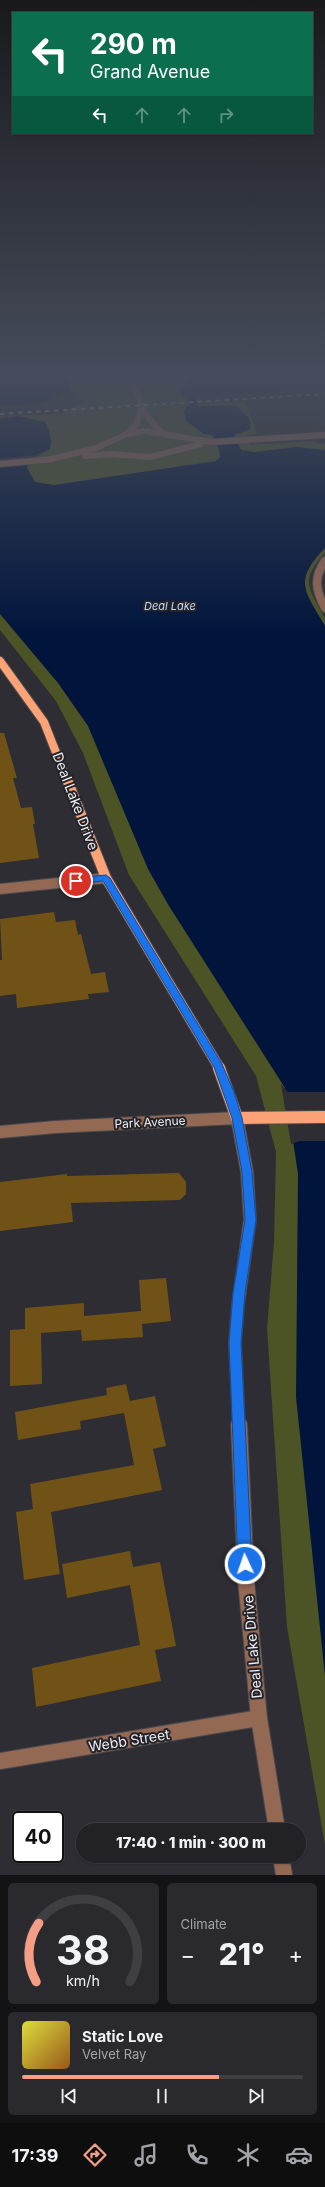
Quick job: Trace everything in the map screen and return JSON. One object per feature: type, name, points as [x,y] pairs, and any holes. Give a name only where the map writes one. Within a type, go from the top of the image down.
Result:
[{"type":"main road","name":"Deal Lake Drive","points":[[0,661],[28,698],[47,728],[106,878],[219,1067],[237,1118]]},
{"type":"main road","name":"Park Avenue","points":[[237,1118],[325,1117]]},
{"type":"street","points":[[0,464],[18,462]]},
{"type":"street","points":[[325,561],[317,572],[315,579],[315,587],[325,608]]},
{"type":"street","points":[[0,889],[106,878]]},
{"type":"street","name":"Park Avenue","points":[[0,1132],[55,1127],[237,1118]]},
{"type":"street","name":"Deal Lake Drive","points":[[237,1118],[247,1172],[250,1220],[238,1304],[235,1343],[246,1580],[259,1718],[276,1823]]},
{"type":"street","name":"Webb Street","points":[[0,1761],[259,1718]]},
{"type":"street","points":[[282,1863],[284,1875]]},
{"type":"green space","name":"Deal Lake","points":[[0,462],[325,462],[325,553],[312,570],[309,578],[309,585],[311,592],[325,618],[325,1845],[287,1627],[267,1329],[274,1242],[276,1152],[256,1076],[129,875],[83,753],[56,701],[0,630]]},
{"type":"water","name":"Deal Lake","points":[[0,462],[29,462],[27,468],[35,482],[54,485],[206,462],[325,462],[325,548],[315,559],[309,569],[305,578],[305,586],[307,594],[325,626],[325,1676],[296,1397],[298,1174],[285,1088],[169,906],[148,869],[88,726],[58,683],[0,614]]},
{"type":"pier","points":[[0,462],[31,462],[30,465],[0,468]]},
{"type":"pier","points":[[281,1084],[288,1092],[325,1092],[325,1141],[300,1141],[291,1144]]},
{"type":"building","points":[[0,733],[4,733],[17,778],[13,778],[21,808],[32,807],[35,824],[33,824],[39,858],[0,863]]},
{"type":"building","points":[[54,912],[56,922],[75,920],[78,935],[81,934],[91,974],[105,972],[109,992],[88,994],[89,999],[17,1008],[16,994],[0,996],[0,960],[2,960],[0,919]]},
{"type":"building","points":[[179,1173],[186,1182],[186,1194],[180,1200],[71,1203],[73,1222],[0,1231],[0,1182],[67,1174],[67,1176]]},
{"type":"building","points":[[166,1278],[171,1321],[142,1324],[143,1337],[82,1341],[81,1330],[41,1333],[42,1384],[10,1386],[10,1330],[25,1329],[25,1308],[84,1303],[84,1316],[141,1311],[139,1280]]},
{"type":"building","points":[[126,1384],[130,1401],[155,1396],[166,1446],[153,1449],[162,1490],[51,1512],[60,1574],[24,1580],[16,1512],[33,1509],[30,1484],[134,1465],[124,1413],[80,1421],[81,1429],[18,1440],[15,1412],[107,1395],[106,1388]]},
{"type":"building","points":[[130,1551],[133,1567],[160,1562],[176,1646],[155,1650],[161,1681],[36,1707],[32,1668],[140,1645],[130,1585],[67,1598],[62,1564]]},
{"type":"route","points":[[76,881],[106,878],[219,1067],[237,1118],[247,1172],[250,1220],[248,1244],[239,1293],[235,1343],[245,1564]]}]
